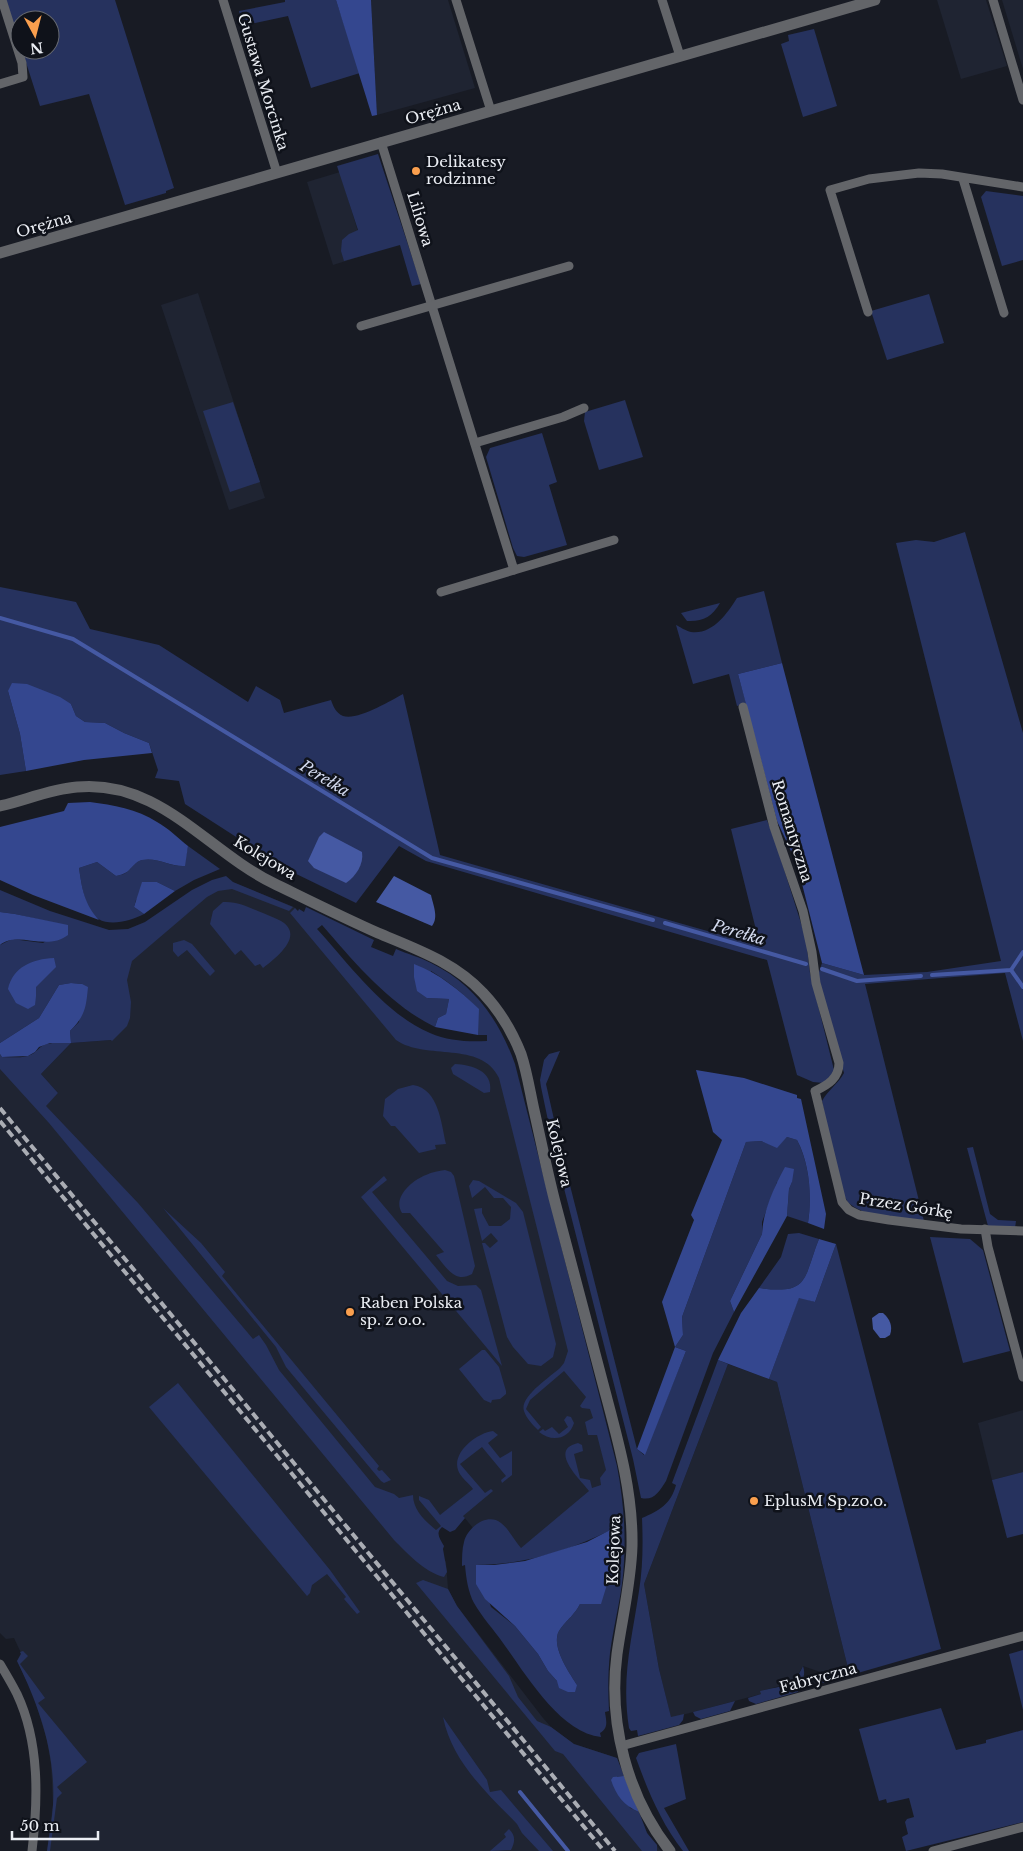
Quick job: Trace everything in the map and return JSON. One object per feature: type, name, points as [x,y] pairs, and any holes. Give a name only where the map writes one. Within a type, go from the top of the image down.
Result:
[{"type":"street","points":[[0,84],[23,77],[22,64],[2,0]]},
{"type":"street","name":"Gustawa Morcinka","points":[[223,0],[277,173]]},
{"type":"street","points":[[456,0],[490,111]]},
{"type":"street","points":[[662,0],[680,56]]},
{"type":"street","name":"Orężna","points":[[0,253],[680,56],[848,4],[875,0]]},
{"type":"street","points":[[993,0],[1023,100]]},
{"type":"street","name":"Liliowa","points":[[381,142],[514,570]]},
{"type":"street","points":[[868,312],[830,190],[869,180],[909,174],[942,174],[1023,188]]},
{"type":"street","points":[[963,179],[1004,313]]},
{"type":"street","points":[[361,326],[569,266]]},
{"type":"street","points":[[475,442],[563,417],[584,408]]},
{"type":"street","points":[[441,592],[614,540]]},
{"type":"street","name":"Romantyczna","points":[[743,707],[774,827],[802,911],[814,963],[816,983],[839,1063],[836,1075],[828,1086],[815,1091]]},
{"type":"street","name":"Kolejowa","points":[[0,806],[77,787],[112,788],[148,799],[165,808],[234,860],[271,882],[336,914],[444,962],[482,991],[502,1016],[515,1039],[524,1064],[548,1175],[628,1487],[632,1528],[631,1561],[615,1668],[615,1706],[621,1746],[636,1791],[648,1817],[670,1851]]},
{"type":"street","name":"Przez Górkę","points":[[815,1091],[842,1202],[849,1210],[859,1215],[889,1220],[961,1229],[1023,1232]]},
{"type":"street","points":[[985,1229],[988,1247],[1023,1377]]},
{"type":"street","name":"Fabryczna","points":[[621,1746],[1023,1636]]},
{"type":"street","points":[[0,1664],[25,1714],[32,1744],[37,1784],[32,1851]]},
{"type":"street","points":[[933,1851],[1023,1827]]},
{"type":"shaded area","points":[[6,0],[115,0],[174,188],[166,191],[166,193],[125,205],[89,94],[40,106],[25,60],[60,60],[60,10],[10,10],[10,13]]},
{"type":"shaded area","points":[[285,0],[336,0],[360,73],[311,88],[288,16],[250,24],[244,33],[239,11],[285,2]]},
{"type":"shaded area","points":[[336,0],[371,0],[377,115],[372,116]]},
{"type":"shaded area","points":[[371,0],[448,0],[475,88],[377,115]]},
{"type":"shaded area","points":[[937,0],[986,0],[1007,66],[961,79]]},
{"type":"shaded area","points":[[1002,0],[1023,0],[1023,69]]},
{"type":"shaded area","points":[[814,29],[837,106],[803,117],[781,44],[789,41],[788,35]]},
{"type":"shaded area","points":[[378,154],[421,284],[412,286],[400,245],[344,261],[341,251],[342,240],[358,230],[337,166]]},
{"type":"shaded area","points":[[340,172],[365,255],[333,265],[307,182]]},
{"type":"shaded area","points":[[986,191],[1023,196],[1023,260],[1002,266],[981,197]]},
{"type":"shaded area","points":[[198,293],[265,498],[229,510],[161,305]]},
{"type":"shaded area","points":[[929,294],[944,343],[887,360],[871,311]]},
{"type":"shaded area","points":[[625,400],[643,457],[599,470],[584,421],[585,412]]},
{"type":"shaded area","points":[[233,402],[260,482],[230,492],[203,411]]},
{"type":"shaded area","points":[[542,433],[557,482],[549,485],[567,545],[524,557],[517,556],[486,457],[490,448]]},
{"type":"shaded area","points":[[965,532],[1023,733],[1023,1041],[1005,973],[865,984],[924,1221],[867,1213],[850,1204],[845,1197],[836,1172],[822,1101],[844,1073],[818,975],[822,963],[864,975],[927,972],[1001,961],[896,543],[916,540],[934,542]]},
{"type":"shaded area","points":[[0,587],[76,602],[90,629],[159,645],[248,702],[256,686],[280,700],[284,713],[331,700],[335,709],[341,715],[356,716],[403,694],[440,855],[760,946],[731,829],[767,820],[806,939],[810,973],[835,1074],[824,1083],[813,1082],[797,1075],[767,960],[426,861],[399,846],[356,903],[286,869],[185,804],[179,781],[155,778],[158,770],[149,743],[105,723],[85,722],[76,716],[71,704],[8,691],[20,734],[26,771],[0,775]]},
{"type":"shaded area","points":[[764,591],[782,663],[738,674],[746,703],[737,706],[729,674],[693,684],[676,625],[691,632],[706,630],[724,617],[737,598]]},
{"type":"shaded area","points":[[720,603],[714,612],[706,618],[697,621],[687,621],[681,613]]},
{"type":"shaded area","points":[[782,663],[864,975],[822,963],[797,864],[777,821],[738,674]]},
{"type":"shaded area","points":[[12,683],[27,684],[60,697],[71,704],[76,716],[85,722],[105,723],[149,743],[152,753],[84,760],[26,771],[20,734],[8,691]]},
{"type":"shaded area","points":[[90,802],[133,811],[161,824],[188,846],[185,866],[148,859],[136,863],[127,872],[116,876],[97,862],[79,868],[87,902],[99,920],[33,895],[0,880],[0,827],[64,811],[68,803]]},
{"type":"shaded area","points":[[324,832],[362,852],[362,861],[358,869],[346,883],[314,868],[308,861],[319,837]]},
{"type":"shaded area","points":[[188,846],[220,869],[194,880],[175,891],[157,882],[136,900],[134,907],[144,914],[129,920],[105,922],[98,919],[88,907],[82,888],[79,868],[97,862],[116,876],[126,873],[136,863],[148,859],[184,866]]},
{"type":"shaded area","points":[[226,876],[233,882],[293,907],[289,911],[232,889],[218,891],[207,897],[132,961],[127,980],[131,1002],[130,1018],[127,1026],[112,1041],[71,1043],[70,1031],[79,1022],[82,984],[59,985],[39,1018],[0,1043],[0,945],[12,939],[43,943],[68,926],[0,912],[0,890],[50,911],[109,930],[128,929],[145,922],[192,890],[212,880]]},
{"type":"shaded area","points":[[394,876],[431,895],[435,915],[432,926],[376,902]]},
{"type":"shaded area","points":[[142,882],[157,882],[175,891],[144,914],[134,907]]},
{"type":"shaded area","points":[[232,882],[294,907],[397,1033],[499,1054],[610,1482],[520,1549],[478,1534],[459,1511],[432,1534],[446,1562],[448,1589],[457,1606],[551,1727],[574,1744],[617,1758],[647,1833],[661,1851],[47,1851],[53,1804],[51,1764],[47,1740],[33,1694],[17,1661],[21,1653],[14,1638],[6,1639],[0,1633],[0,1054],[45,1106],[58,1093],[41,1074],[71,1043],[111,1040],[96,983],[207,892]]},
{"type":"shaded area","points":[[223,902],[249,907],[281,921],[288,927],[290,933],[286,947],[263,968],[260,964],[255,966],[241,950],[235,955],[210,924],[213,911]]},
{"type":"shaded area","points":[[306,907],[374,940],[371,947],[393,956],[396,949],[427,961],[460,981],[493,1018],[515,1064],[617,1466],[621,1490],[625,1538],[623,1573],[610,1653],[609,1711],[605,1712],[606,1724],[605,1729],[600,1733],[601,1737],[586,1733],[571,1725],[545,1700],[477,1608],[469,1589],[465,1565],[462,1566],[464,1542],[469,1532],[478,1523],[490,1519],[496,1520],[507,1528],[521,1548],[589,1491],[569,1466],[566,1452],[569,1447],[578,1443],[582,1445],[583,1451],[574,1454],[580,1478],[590,1480],[592,1488],[601,1485],[600,1478],[606,1470],[597,1435],[588,1435],[585,1422],[593,1418],[590,1409],[580,1406],[586,1397],[564,1371],[530,1400],[526,1409],[541,1427],[538,1430],[528,1419],[524,1411],[526,1400],[536,1388],[560,1368],[568,1351],[499,1078],[491,1066],[480,1059],[408,1046],[396,1040],[290,913],[295,908],[298,911],[299,909],[304,912]],"holes":[[[322,925],[360,968],[388,995],[419,1018],[435,1027],[438,1018],[446,1014],[449,999],[427,998],[431,971],[444,979],[478,1009],[478,1035],[487,1035],[487,1041],[458,1040],[437,1036],[414,1025],[398,1014],[369,987],[317,929]],[[609,1531],[585,1602],[580,1604],[558,1634],[558,1649],[577,1685],[557,1681],[515,1626],[491,1607],[477,1565],[528,1560],[561,1551]]]},
{"type":"shaded area","points":[[0,912],[68,925],[68,935],[50,942],[15,940],[7,941],[0,945]]},
{"type":"shaded area","points":[[184,940],[192,944],[215,971],[210,976],[187,950],[178,957],[173,951],[173,943]]},
{"type":"shaded area","points":[[54,958],[56,967],[36,987],[35,1005],[28,1009],[16,1003],[8,989],[14,975],[31,962]]},
{"type":"shaded area","points":[[414,964],[449,983],[479,1009],[478,1035],[435,1027],[438,1018],[446,1014],[449,999],[427,998],[417,991]]},
{"type":"shaded area","points":[[82,984],[88,987],[84,1011],[79,1021],[70,1031],[71,1043],[50,1043],[39,1047],[28,1056],[2,1057],[0,1054],[0,1043],[39,1018],[59,985]]},
{"type":"shaded area","points":[[71,1043],[41,1074],[58,1093],[46,1106],[138,1203],[253,1339],[259,1335],[279,1370],[375,1487],[394,1494],[399,1498],[413,1495],[417,1510],[436,1530],[441,1526],[419,1500],[419,1496],[429,1500],[440,1515],[473,1489],[459,1473],[457,1463],[462,1450],[467,1444],[480,1435],[493,1431],[498,1435],[488,1443],[500,1458],[512,1451],[512,1475],[502,1483],[501,1480],[506,1476],[482,1447],[460,1464],[485,1493],[491,1489],[493,1491],[463,1516],[465,1518],[455,1530],[450,1532],[442,1527],[440,1529],[439,1536],[444,1546],[447,1572],[444,1577],[423,1567],[394,1540],[49,1123],[0,1069],[0,1054],[2,1057],[23,1057],[34,1053],[47,1044]]},
{"type":"shaded area","points":[[560,1051],[546,1084],[637,1449],[644,1455],[686,1351],[675,1347],[683,1335],[682,1317],[746,1142],[761,1141],[777,1147],[787,1137],[797,1140],[807,1170],[810,1192],[808,1223],[787,1216],[789,1189],[792,1182],[777,1182],[762,1222],[762,1234],[730,1301],[734,1312],[713,1353],[666,1481],[653,1497],[646,1499],[641,1498],[633,1459],[554,1149],[541,1087],[540,1080],[544,1060],[549,1054]]},
{"type":"shaded area","points":[[455,1064],[474,1067],[480,1070],[488,1078],[490,1092],[484,1093],[453,1074],[451,1068]]},
{"type":"shaded area","points":[[696,1070],[744,1078],[797,1095],[797,1098],[801,1099],[826,1214],[824,1229],[808,1223],[810,1203],[809,1181],[805,1160],[797,1140],[787,1137],[777,1148],[761,1141],[746,1142],[682,1317],[683,1335],[675,1347],[662,1302],[694,1220],[691,1215],[722,1140],[713,1132]]},
{"type":"shaded area","points":[[413,1085],[422,1088],[434,1100],[446,1144],[435,1145],[436,1149],[419,1153],[395,1126],[391,1126],[383,1116],[385,1099],[398,1089]]},
{"type":"shaded area","points":[[973,1147],[990,1214],[998,1220],[1016,1221],[1015,1228],[988,1226],[967,1148]]},
{"type":"shaded area","points":[[785,1167],[794,1169],[789,1189],[787,1216],[734,1312],[730,1301],[762,1234],[764,1217],[770,1199]]},
{"type":"shaded area","points":[[445,1170],[451,1172],[454,1176],[475,1266],[472,1274],[466,1277],[456,1276],[447,1269],[436,1255],[444,1252],[410,1213],[402,1213],[400,1207],[402,1196],[410,1185],[428,1174]]},
{"type":"shaded area","points":[[384,1176],[387,1180],[372,1192],[447,1281],[458,1286],[476,1285],[481,1290],[502,1366],[361,1197]]},
{"type":"shaded area","points":[[473,1180],[479,1181],[516,1203],[523,1212],[556,1344],[553,1357],[541,1366],[528,1364],[507,1337],[482,1243],[485,1243],[490,1248],[498,1241],[491,1233],[482,1241],[474,1209],[482,1208],[482,1213],[489,1226],[501,1226],[510,1219],[511,1207],[503,1198],[494,1198],[485,1187],[472,1198],[469,1186]]},
{"type":"shaded area","points":[[163,1208],[201,1243],[225,1272],[222,1276],[379,1466],[377,1469],[379,1471],[382,1470],[391,1480],[384,1483],[381,1481],[286,1367],[276,1347]]},
{"type":"shaded area","points":[[799,1233],[819,1239],[802,1281],[788,1289],[759,1288],[781,1257],[788,1234]]},
{"type":"shaded area","points":[[930,1237],[970,1239],[983,1250],[1010,1351],[963,1363]]},
{"type":"shaded area","points":[[819,1239],[836,1244],[815,1302],[799,1298],[769,1379],[718,1360],[741,1313],[759,1288],[776,1290],[796,1286],[806,1274]]},
{"type":"shaded area","points":[[836,1244],[941,1649],[823,1683],[819,1678],[821,1673],[826,1674],[848,1668],[777,1382],[769,1379],[799,1297],[815,1302]]},
{"type":"shaded area","points":[[879,1313],[885,1315],[891,1326],[890,1335],[885,1338],[880,1338],[873,1329],[872,1318]]},
{"type":"shaded area","points":[[675,1347],[686,1351],[645,1455],[637,1449]]},
{"type":"shaded area","points":[[482,1350],[485,1350],[499,1367],[506,1391],[506,1394],[500,1399],[492,1400],[491,1403],[484,1400],[459,1369]]},
{"type":"shaded area","points":[[718,1360],[728,1364],[644,1584],[659,1669],[671,1717],[684,1714],[683,1720],[679,1725],[638,1736],[637,1730],[631,1731],[629,1728],[626,1692],[628,1658],[641,1573],[642,1518],[664,1506],[674,1492],[676,1485],[672,1483]]},
{"type":"shaded area","points":[[728,1364],[777,1382],[848,1668],[826,1674],[803,1666],[791,1683],[761,1691],[761,1694],[671,1718],[659,1669],[644,1584]]},
{"type":"shaded area","points":[[178,1383],[330,1570],[360,1612],[357,1614],[327,1574],[312,1585],[307,1596],[149,1407]]},
{"type":"shaded area","points":[[1023,1410],[1023,1472],[992,1480],[978,1423]]},
{"type":"shaded area","points":[[567,1416],[571,1417],[574,1423],[572,1429],[564,1436],[554,1438],[539,1432],[552,1427],[559,1434],[568,1427],[564,1420]]},
{"type":"shaded area","points":[[1023,1472],[1023,1534],[1007,1538],[992,1480]]},
{"type":"shaded area","points":[[616,1527],[618,1549],[601,1604],[580,1604],[558,1634],[558,1649],[577,1685],[575,1692],[568,1692],[559,1688],[557,1681],[548,1671],[538,1654],[515,1626],[485,1599],[476,1584],[476,1565],[525,1561],[587,1542]]},
{"type":"shaded area","points":[[423,1580],[448,1589],[457,1606],[509,1676],[518,1697],[537,1721],[551,1727],[574,1744],[617,1758],[624,1776],[617,1776],[630,1808],[639,1812],[647,1833],[657,1845],[657,1851],[642,1851],[563,1754],[555,1751],[416,1583]]},
{"type":"shaded area","points":[[1023,1650],[1023,1710],[1009,1654]]},
{"type":"shaded area","points":[[23,1651],[28,1656],[20,1664],[45,1698],[38,1703],[87,1762],[57,1787],[62,1793],[57,1798],[50,1851],[47,1851],[53,1805],[52,1767],[49,1748],[39,1713],[17,1661],[21,1654],[20,1652]]},
{"type":"shaded area","points":[[803,1666],[804,1675],[797,1688],[798,1692],[756,1704],[749,1701],[748,1698],[761,1694],[760,1691],[791,1682]]},
{"type":"shaded area","points":[[735,1701],[730,1711],[701,1719],[695,1716],[693,1712]]},
{"type":"shaded area","points":[[941,1708],[956,1750],[986,1743],[986,1740],[1023,1730],[1023,1822],[906,1851],[902,1837],[908,1834],[905,1822],[907,1819],[914,1817],[909,1798],[887,1803],[886,1799],[879,1801],[859,1729]]},
{"type":"shaded area","points":[[443,1717],[487,1780],[490,1792],[501,1790],[553,1851],[539,1851],[522,1833],[517,1824],[472,1776],[454,1748]]},
{"type":"shaded area","points":[[676,1744],[686,1799],[664,1808],[689,1851],[683,1851],[668,1829],[650,1795],[636,1758],[639,1753]]},
{"type":"shaded area","points":[[624,1776],[639,1812],[625,1803],[613,1785],[611,1780],[613,1777]]},
{"type":"shaded area","points":[[509,1829],[514,1839],[511,1850],[490,1851],[506,1837],[504,1834]]},
{"type":"waterway","name":"Perełka","points":[[0,618],[73,639],[432,858],[653,920]]},
{"type":"waterway","name":"Perełka","points":[[665,923],[806,964]]},
{"type":"waterway","name":"Perełka","points":[[932,975],[1011,970],[1023,952]]},
{"type":"waterway","name":"Perełka","points":[[822,969],[857,981],[921,976]]},
{"type":"waterway","points":[[1011,970],[1023,987]]},
{"type":"waterway","points":[[520,1792],[568,1851]]},
{"type":"railway","points":[[0,1108],[615,1851]]},
{"type":"railway","points":[[0,1121],[604,1851]]},
{"type":"place","name":"Delikatesy rodzinne","points":[[416,171]]},
{"type":"place","name":"Raben Polska sp. z o.o.","points":[[350,1312]]},
{"type":"place","name":"EplusM Sp.zo.o.","points":[[754,1501]]}]
